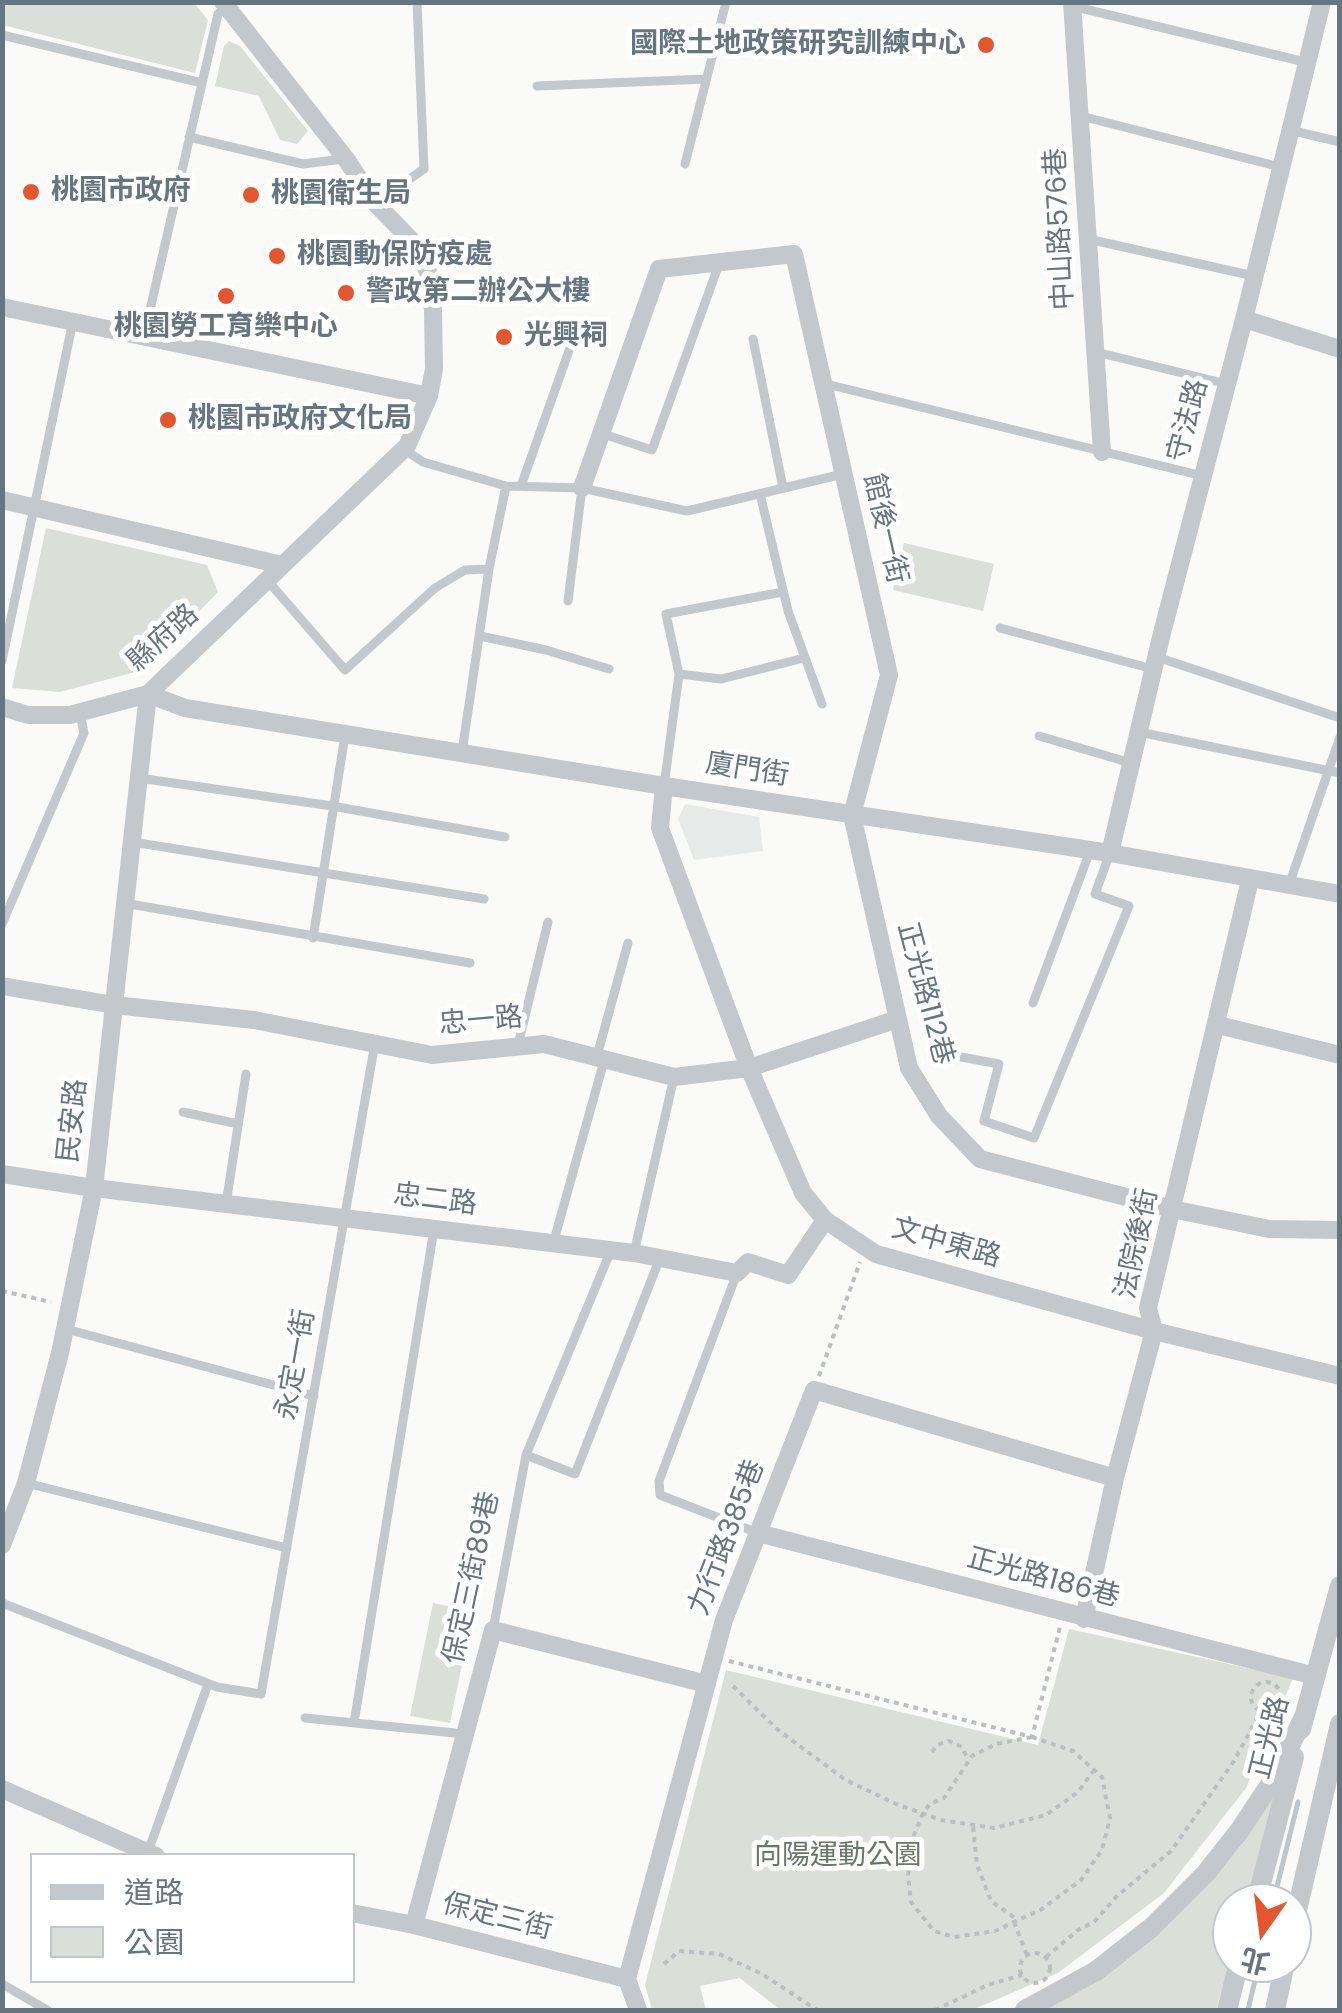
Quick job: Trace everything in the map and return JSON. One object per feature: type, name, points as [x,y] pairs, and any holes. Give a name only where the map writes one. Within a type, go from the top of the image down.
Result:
[{"type":"street","name":"守法路","points":[[1110,853],[1322,2]]},
{"type":"street","name":"縣府路","points":[[2,707],[28,715],[80,713],[148,694],[403,449],[429,396],[434,369],[434,310],[428,272],[416,245],[374,203],[346,159],[224,4]]},
{"type":"street","name":"中山路576巷","points":[[1072,4],[1102,452]]},
{"type":"street","name":"館後一街","points":[[720,262],[794,254],[888,675],[852,814]]},
{"type":"street","points":[[582,488],[659,269],[720,262]]},
{"type":"street","points":[[2,306],[429,396]]},
{"type":"street","points":[[1244,319],[1340,349]]},
{"type":"street","points":[[2,500],[282,565]]},
{"type":"street","name":"廈門街","points":[[148,694],[185,708],[345,735],[1110,853],[1340,894]]},
{"type":"street","name":"民安路","points":[[2,1546],[26,1482],[65,1329],[94,1188],[148,694]]},
{"type":"street","name":"文中東路","points":[[664,786],[660,828],[749,1068],[803,1193],[825,1220],[876,1254],[1340,1376]]},
{"type":"street","name":"正光路112巷","points":[[852,814],[909,1068],[939,1116],[980,1160],[1172,1209],[1269,1229],[1340,1230]]},
{"type":"street","name":"法院後街","points":[[1084,1619],[1115,1478],[1154,1330],[1148,1308],[1250,880]]},
{"type":"street","name":"忠一路","points":[[2,986],[114,1005],[254,1020],[432,1055],[544,1044],[674,1077],[749,1068],[898,1019]]},
{"type":"street","points":[[1218,1024],[1340,1055]]},
{"type":"street","name":"忠二路","points":[[2,1174],[634,1253],[737,1273],[748,1262],[788,1275],[825,1220]]},
{"type":"street","points":[[814,1390],[1115,1478]]},
{"type":"street","name":"力行路385巷","points":[[627,1979],[724,1620],[814,1390]]},
{"type":"street","name":"正光路186巷","points":[[758,1533],[1315,1676]]},
{"type":"street","name":"正光路","points":[[1261,1883],[1340,1586]]},
{"type":"street","points":[[493,1630],[708,1684]]},
{"type":"street","name":"保定三街89巷","points":[[414,1925],[493,1630]]},
{"type":"street","points":[[1025,2010],[1096,1971],[1151,1928],[1206,1872],[1273,1780],[1304,1718]]},
{"type":"street","points":[[1303,1883],[1340,1724]]},
{"type":"street","points":[[2,1788],[150,1853]]},
{"type":"street","name":"保定三街","points":[[355,1913],[627,1979]]},
{"type":"street","points":[[627,1979],[638,2010]]},
{"type":"street","points":[[1226,2010],[1234,1983]]},
{"type":"street","points":[[1276,2010],[1282,1983]]},
{"type":"lane","points":[[374,203],[424,168],[417,2]]},
{"type":"lane","points":[[685,164],[726,2]]},
{"type":"lane","name":"縣府路","points":[[144,336],[218,14],[224,4]]},
{"type":"lane","points":[[1072,4],[1305,62]]},
{"type":"lane","points":[[2,35],[202,83]]},
{"type":"lane","points":[[537,86],[706,78]]},
{"type":"lane","points":[[1082,116],[1280,167]]},
{"type":"lane","points":[[1290,130],[1340,142]]},
{"type":"lane","points":[[190,137],[303,164],[346,159]]},
{"type":"lane","points":[[1088,240],[1254,276]]},
{"type":"lane","points":[[600,433],[652,450],[720,262]]},
{"type":"lane","points":[[2,661],[74,322]]},
{"type":"lane","points":[[521,486],[577,328]]},
{"type":"lane","points":[[752,339],[783,488]]},
{"type":"lane","points":[[1096,352],[1226,384]]},
{"type":"lane","points":[[822,384],[1202,476]]},
{"type":"lane","points":[[403,449],[423,462],[506,486],[582,488],[688,511],[843,474]]},
{"type":"lane","points":[[462,752],[489,569],[506,486]]},
{"type":"lane","points":[[568,601],[582,488]]},
{"type":"lane","points":[[760,494],[783,592],[822,704]]},
{"type":"lane","points":[[267,580],[345,670],[436,588],[465,570],[489,569]]},
{"type":"lane","points":[[664,786],[679,674],[666,614],[783,592]]},
{"type":"lane","points":[[1000,628],[1155,663],[1340,718]]},
{"type":"lane","points":[[480,636],[608,669]]},
{"type":"lane","points":[[679,674],[720,679],[804,658]]},
{"type":"lane","points":[[2,924],[84,733],[80,713]]},
{"type":"lane","points":[[1138,732],[1340,773]]},
{"type":"lane","points":[[313,938],[345,735]]},
{"type":"lane","points":[[1039,736],[1131,763]]},
{"type":"lane","points":[[1289,885],[1340,737]]},
{"type":"lane","points":[[139,778],[332,806],[504,838]]},
{"type":"lane","points":[[133,842],[484,899]]},
{"type":"lane","points":[[1032,1002],[1090,850]]},
{"type":"lane","points":[[956,1056],[999,1064],[984,1121],[1034,1138],[1129,906],[1095,894],[1110,853]]},
{"type":"lane","points":[[124,903],[470,964]]},
{"type":"lane","points":[[518,1045],[548,922]]},
{"type":"lane","points":[[553,1244],[628,943]]},
{"type":"lane","name":"永定一街","points":[[208,1684],[262,1694],[375,1043]]},
{"type":"lane","points":[[226,1204],[246,1074]]},
{"type":"lane","points":[[634,1253],[674,1077]]},
{"type":"lane","points":[[182,1112],[238,1124]]},
{"type":"lane","points":[[354,1723],[434,1229]]},
{"type":"lane","name":"保定三街89巷","points":[[493,1630],[526,1456],[611,1250]]},
{"type":"lane","points":[[526,1456],[575,1474],[660,1258]]},
{"type":"lane","points":[[737,1273],[659,1481],[660,1495],[758,1533]]},
{"type":"lane","points":[[65,1329],[314,1396]]},
{"type":"lane","points":[[26,1482],[287,1548]]},
{"type":"lane","points":[[2,1602],[208,1684],[152,1853]]},
{"type":"lane","points":[[305,1718],[465,1734]]},
{"type":"lane","points":[[2,1984],[47,2010]]},
{"type":"path","points":[[814,1390],[863,1256]]},
{"type":"path","points":[[2,1290],[69,1306]]},
{"type":"path","points":[[1032,1737],[1064,1613]]},
{"type":"path","points":[[714,1658],[1032,1737],[1073,1751],[1102,1776],[1110,1818],[1102,1850],[1082,1880],[1042,1909],[995,1931],[954,1937],[934,1931],[911,1902],[908,1875],[922,1813],[944,1798],[968,1760],[996,1744],[1032,1737]]},
{"type":"path","points":[[1268,1682],[1279,1691],[1280,1700],[1271,1711],[1261,1711],[1252,1701],[1252,1691],[1258,1684],[1268,1682]]},
{"type":"path","points":[[733,1686],[777,1730],[844,1779],[922,1813],[973,1825],[994,1828],[1046,1815],[1078,1792],[1094,1770]]},
{"type":"path","points":[[1046,1958],[1078,1930],[1094,1922],[1117,1896],[1171,1851],[1234,1760],[1261,1711]]},
{"type":"path","points":[[932,1752],[949,1740],[962,1747],[968,1760]]},
{"type":"path","points":[[973,1825],[977,1865],[991,1902],[1016,1921],[1028,1955]]},
{"type":"path","points":[[664,1964],[679,1951],[720,1954],[762,1974],[817,2010]]},
{"type":"path","points":[[1037,1953],[1046,1958],[1050,1971],[1045,1980],[1031,1982],[1022,1975],[1021,1962],[1028,1955],[1037,1953]]},
{"type":"path","points":[[935,2010],[1022,1975]]},
{"type":"shaded area","points":[[685,804],[759,817],[763,851],[694,860],[678,819]]},
{"type":"green space","points":[[3,2],[194,3],[208,20],[195,73],[3,25]]},
{"type":"green space","points":[[229,41],[240,46],[308,131],[297,144],[280,140],[259,96],[215,86],[224,46]]},
{"type":"green space","points":[[46,528],[207,565],[218,592],[143,670],[60,692],[12,688]]},
{"type":"green space","points":[[904,543],[994,564],[983,611],[893,590]]},
{"type":"green space","points":[[433,1603],[473,1611],[450,1723],[410,1716]]},
{"type":"green space","name":"向陽運動公園","points":[[1069,1629],[1293,1678],[1246,1788],[1164,1893],[1058,1973],[972,2010],[780,2010],[740,1978],[700,1986],[706,2010],[652,2010],[645,1985],[726,1670],[1038,1745]]},
{"type":"green space","points":[[1279,1781],[1252,1883],[1212,1883],[1212,1983],[1224,1983],[1216,2010],[1037,2010],[1098,1976],[1157,1936],[1212,1880]]},
{"type":"waterway","points":[[1278,1883],[1298,1802]]},
{"type":"waterway","points":[[1248,2010],[1254,1983]]},
{"type":"place","name":"國際土地政策研究訓練中心","points":[[986,45]]},
{"type":"place","name":"桃園市政府","points":[[31,192]]},
{"type":"place","name":"桃園衛生局","points":[[251,195]]},
{"type":"place","name":"桃園動保防疫處","points":[[277,256]]},
{"type":"place","name":"警政第二辦公大樓","points":[[346,293]]},
{"type":"place","name":"桃園勞工育樂中心","points":[[226,296]]},
{"type":"place","name":"光興祠","points":[[504,337]]},
{"type":"place","name":"桃園市政府文化局","points":[[168,420]]}]
